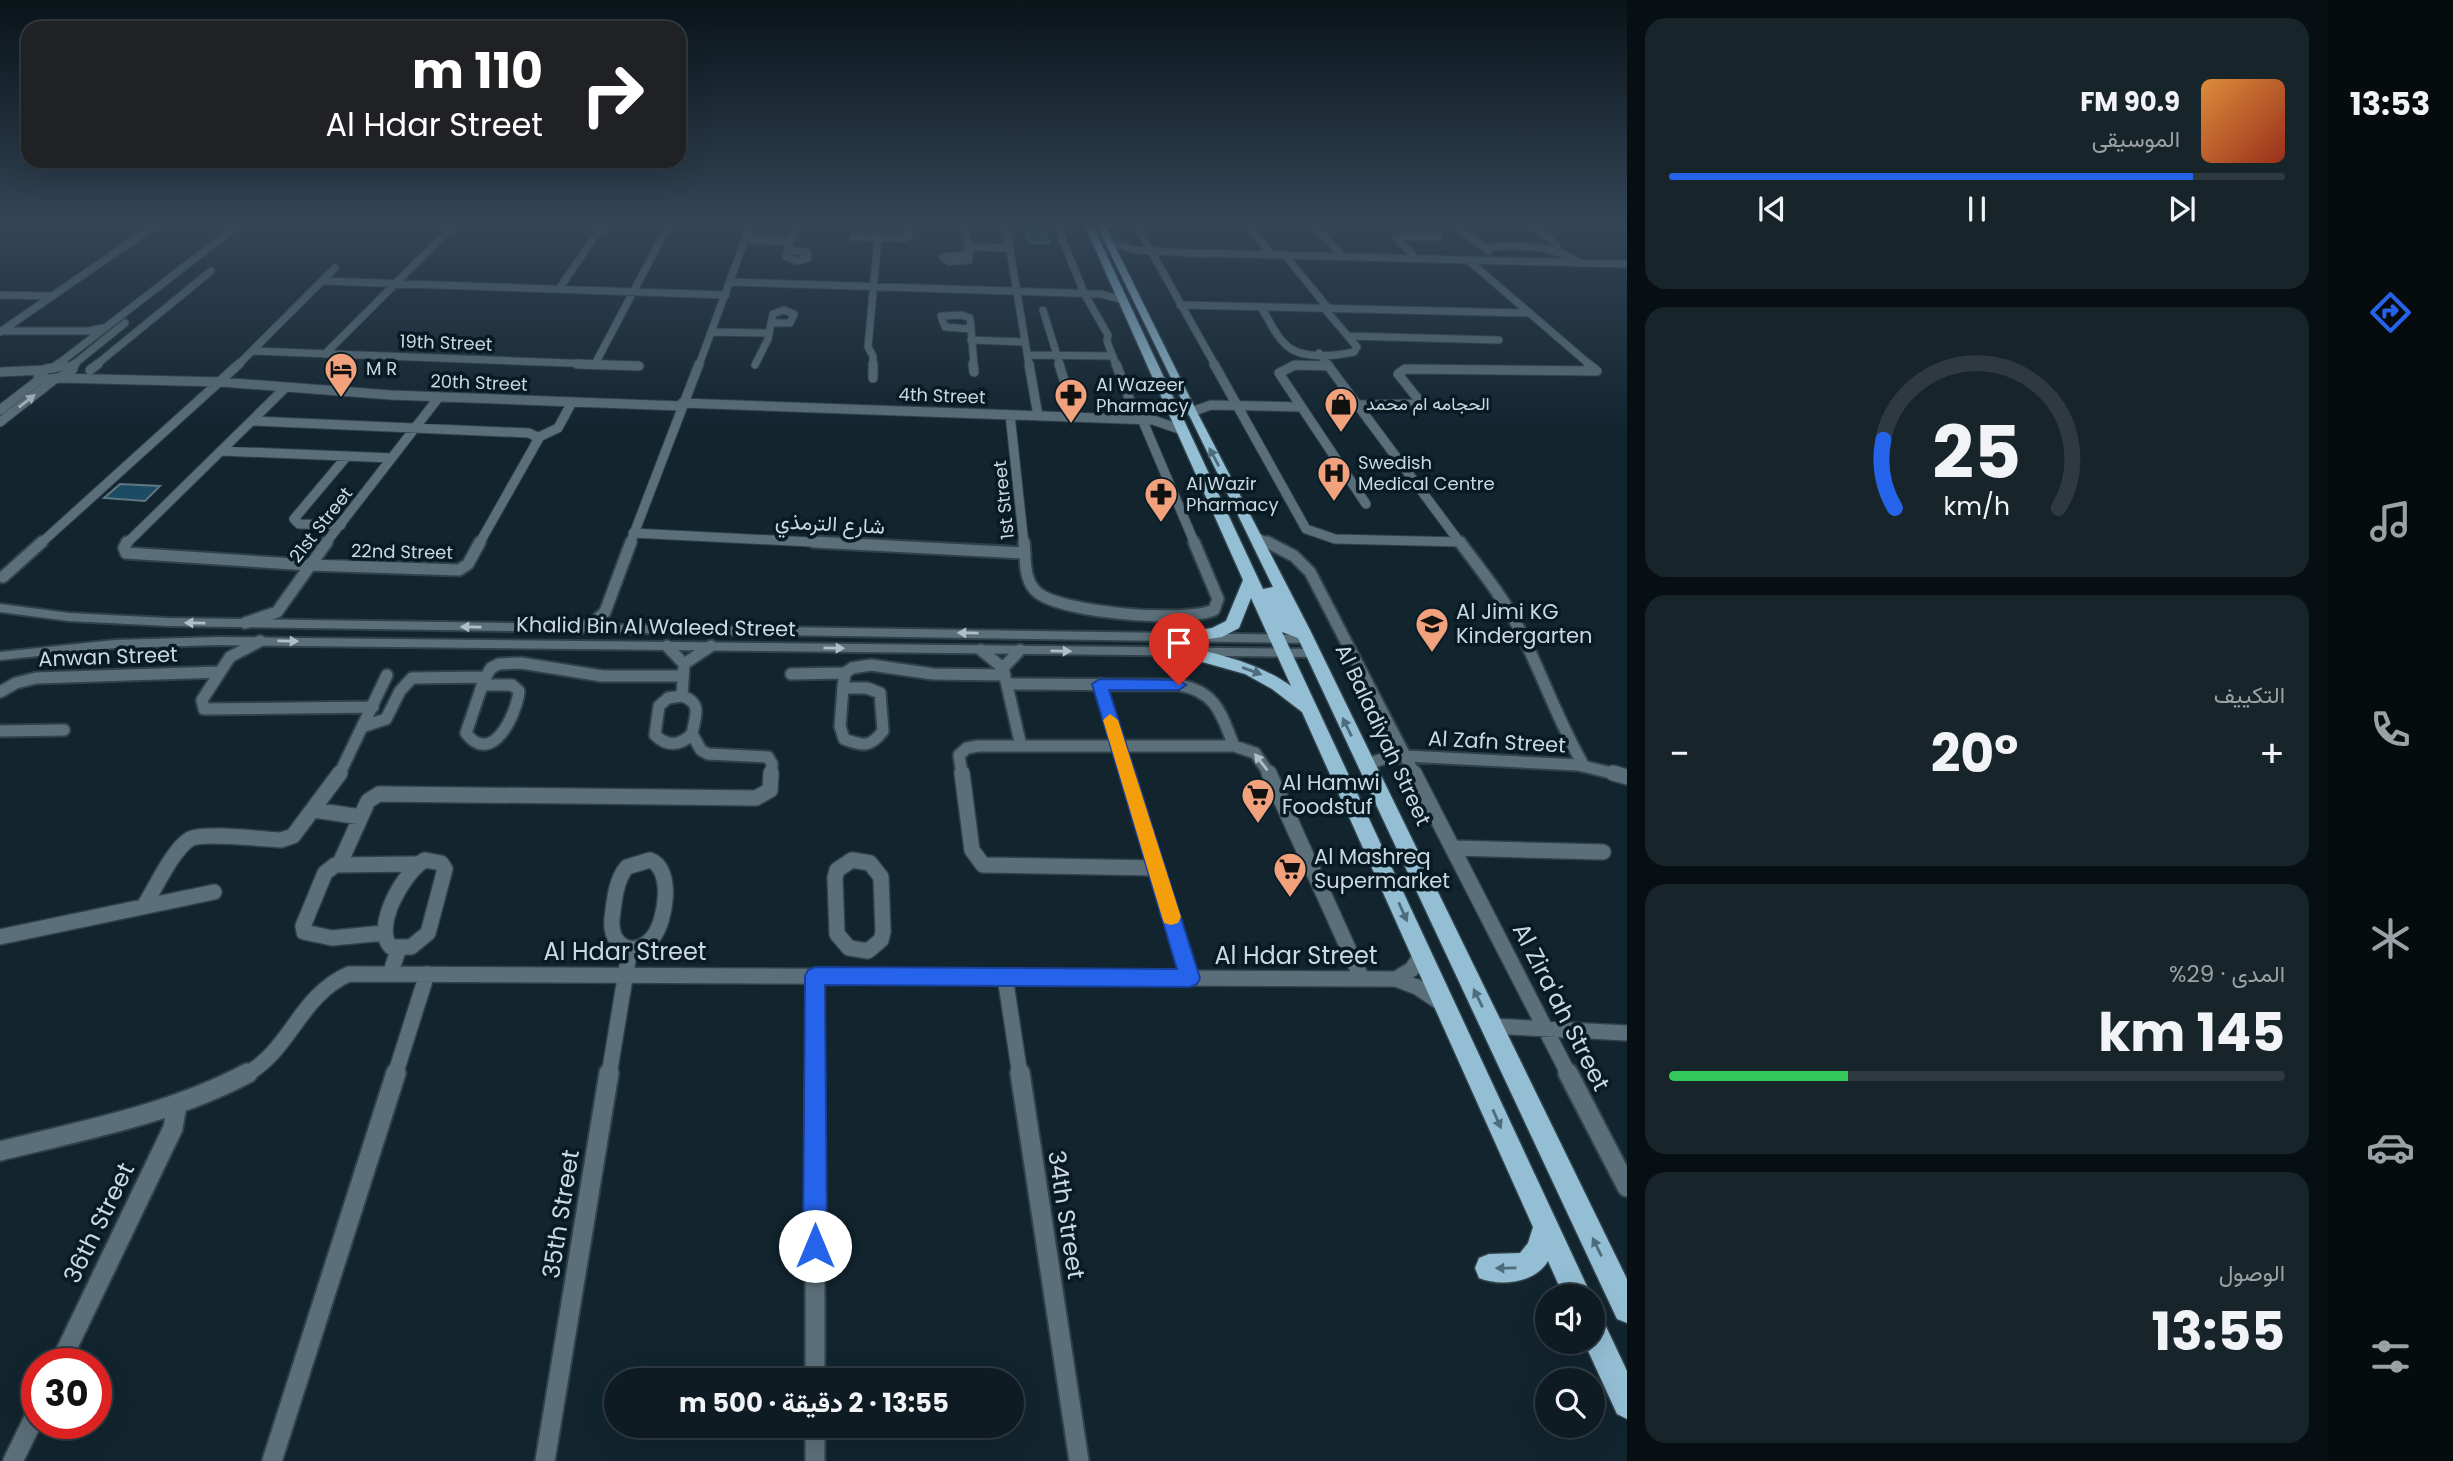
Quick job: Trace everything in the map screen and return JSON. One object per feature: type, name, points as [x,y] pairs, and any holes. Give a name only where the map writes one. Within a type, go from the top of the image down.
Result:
[{"type":"main road","name":"Al Baladiyah Street","points":[[1114,294],[1177,400],[1191,412],[1258,538],[1627,1309]]},
{"type":"main road","name":"Al Baladiyah Street","points":[[1132,294],[1177,400],[1182,430],[1572,1284]]},
{"type":"main road","points":[[1240,558],[1260,575],[1287,628],[1307,641]]},
{"type":"main road","points":[[1195,636],[1216,633],[1233,624],[1250,581]]},
{"type":"main road","points":[[1187,652],[1217,659],[1272,679],[1312,713]]},
{"type":"main road","points":[[1489,1268],[1527,1266],[1537,1259],[1546,1227]]},
{"type":"main road","points":[[1604,1354],[1627,1404]]},
{"type":"street","points":[[1,332],[56,294]]},
{"type":"street","points":[[1,332],[91,334],[107,328],[149,294]]},
{"type":"street","points":[[0,422],[72,369],[164,294]]},
{"type":"street","points":[[90,370],[182,294]]},
{"type":"street","points":[[3,577],[221,382],[309,294]]},
{"type":"street","points":[[325,354],[385,294]]},
{"type":"street","points":[[595,364],[633,294]]},
{"type":"street","points":[[578,629],[594,622],[605,612],[681,406],[726,295],[701,294]]},
{"type":"street","points":[[873,294],[868,346],[873,356],[873,378]]},
{"type":"street","points":[[1018,294],[1038,416]]},
{"type":"street","points":[[1085,294],[1100,325],[1098,330],[1107,341],[1144,420],[1167,413],[1177,400],[1211,405],[1301,407]]},
{"type":"street","points":[[1173,294],[1303,524],[1315,534],[1335,539],[1461,542]]},
{"type":"street","points":[[1261,307],[1289,348],[1319,353],[1354,352],[1357,347],[1315,294]]},
{"type":"street","points":[[1357,405],[1417,404],[1418,399],[1398,374],[1405,369],[1597,371],[1508,294]]},
{"type":"street","points":[[0,295],[53,296]]},
{"type":"street","points":[[1180,305],[1530,313]]},
{"type":"street","points":[[1043,310],[1072,406]]},
{"type":"street","points":[[145,316],[155,316]]},
{"type":"street","points":[[755,366],[758,351],[769,333],[771,323]]},
{"type":"street","points":[[971,329],[974,372]]},
{"type":"street","points":[[713,332],[769,333]]},
{"type":"street","points":[[0,410],[40,375],[55,367],[91,334]]},
{"type":"street","points":[[1348,336],[1499,340]]},
{"type":"street","points":[[971,341],[1026,342]]},
{"type":"street","name":"19th Street","points":[[252,351],[639,366]]},
{"type":"street","points":[[1319,353],[1461,542],[1520,630],[1569,741],[1584,766]]},
{"type":"street","points":[[1028,355],[1113,356]]},
{"type":"street","points":[[1329,366],[1291,365],[1280,369],[1279,373],[1366,504]]},
{"type":"street","points":[[55,367],[72,369]]},
{"type":"street","name":"20th Street","points":[[72,369],[108,379]]},
{"type":"street","name":"20th Street","points":[[3,372],[56,379],[221,382],[439,397],[681,406]]},
{"type":"street","name":"22nd Street","points":[[285,388],[127,542],[124,550],[133,555],[309,565],[450,572],[463,569],[539,437]]},
{"type":"street","name":"21st Street","points":[[277,611],[309,565],[439,397]]},
{"type":"street","points":[[252,421],[529,433],[539,437],[558,428],[572,402]]},
{"type":"street","name":"4th Street","points":[[681,406],[730,404],[1144,420],[1182,430]]},
{"type":"street","points":[[1191,412],[1211,405]]},
{"type":"street","name":"1st Street","points":[[1010,415],[1028,581],[1032,589],[1043,596],[1096,611],[1199,614],[1214,610],[1218,605],[1198,548],[1144,420]]},
{"type":"street","name":"21st Street","points":[[221,452],[392,458]]},
{"type":"street","points":[[341,526],[299,524],[294,519],[347,456]]},
{"type":"street","name":"شارع الترمذي","points":[[633,533],[1025,553]]},
{"type":"street","name":"Al Zira'ah Street","points":[[1258,538],[1294,556],[1310,572],[1627,1187]]},
{"type":"street","name":"Khalid Bin Al Waleed Street","points":[[0,608],[116,621],[1195,636],[1281,646]]},
{"type":"street","points":[[244,624],[277,611],[289,624]]},
{"type":"street","points":[[605,612],[610,622],[619,629]]},
{"type":"street","points":[[219,641],[229,651],[230,657]]},
{"type":"street","name":"Khalid Bin Al Waleed Street","points":[[0,656],[115,644],[219,641],[1187,652],[1281,646],[1307,641]]},
{"type":"street","points":[[260,641],[230,657],[202,700],[202,706],[207,710],[373,707]]},
{"type":"street","points":[[667,646],[683,670],[682,696]]},
{"type":"street","points":[[365,726],[381,724],[388,720],[403,685],[412,678],[484,681],[512,685],[519,691],[519,695],[506,732],[495,740],[480,743],[473,741],[466,733],[484,681],[490,669],[504,664],[544,665],[586,674],[683,670],[711,646]]},
{"type":"street","points":[[981,650],[1005,676],[1021,746]]},
{"type":"street","points":[[1005,676],[1020,650]]},
{"type":"street","points":[[791,674],[845,673],[855,666],[869,666],[920,673],[1005,676],[1100,684],[1179,685],[1197,688],[1215,702],[1234,746]]},
{"type":"street","name":"Anwan Street","points":[[0,692],[16,683],[36,678],[220,672]]},
{"type":"street","points":[[843,688],[867,688],[880,693],[883,699],[883,731],[874,743],[862,746],[844,739],[840,726],[843,688],[845,673]]},
{"type":"street","points":[[144,906],[181,847],[191,838],[204,836],[286,840],[293,836],[345,766],[387,676]]},
{"type":"street","points":[[1100,684],[1190,978]]},
{"type":"street","points":[[384,933],[355,937],[313,936],[304,932],[304,922],[326,873],[340,863],[370,798],[379,794],[756,798],[770,790],[772,764],[768,757],[708,754],[701,750],[692,734],[696,705],[693,700],[682,696],[668,698],[659,706],[655,735],[670,744],[683,742],[692,734]]},
{"type":"street","points":[[0,730],[64,730]]},
{"type":"street","points":[[1156,868],[997,867],[978,861],[972,850],[960,755],[972,747],[1021,746],[1234,746],[1255,753],[1263,761],[1362,979]]},
{"type":"street","name":"Al Zafn Street","points":[[1365,765],[1385,758],[1406,756],[1584,766],[1627,777]]},
{"type":"street","points":[[314,810],[361,817]]},
{"type":"street","points":[[1454,848],[1603,852]]},
{"type":"street","points":[[425,860],[441,863],[446,876],[428,933],[411,947],[399,948],[391,947],[385,941],[384,933],[404,877],[416,864],[425,860]]},
{"type":"street","points":[[650,860],[658,863],[666,876],[659,929],[649,942],[630,948],[617,943],[610,931],[620,877],[631,864],[650,860]]},
{"type":"street","points":[[852,860],[870,863],[881,877],[881,940],[868,951],[859,952],[845,946],[837,934],[835,878],[837,870],[852,860]]},
{"type":"street","points":[[340,863],[416,864]]},
{"type":"street","points":[[0,937],[214,892]]},
{"type":"street","points":[[390,974],[399,948]]},
{"type":"street","name":"35th Street","points":[[545,1461],[630,948]]},
{"type":"street","points":[[859,952],[860,976]]},
{"type":"street","name":"Al Hdar Street","points":[[1396,979],[1412,969],[1422,954]]},
{"type":"street","name":"Al Hdar Street","points":[[0,1151],[177,1104],[223,1086],[267,1060],[317,992],[332,981],[349,974],[1396,979],[1427,993],[1446,1007]]},
{"type":"street","points":[[272,1461],[427,974]]},
{"type":"street","points":[[815,976],[815,1368]]},
{"type":"street","name":"34th Street","points":[[1005,977],[1079,1461]]},
{"type":"street","points":[[1491,1026],[1627,1033]]},
{"type":"street","name":"36th Street","points":[[67,1348],[173,1128],[177,1104]]},
{"type":"street","points":[[814,1461],[815,1438]]},
{"type":"street","points":[[13,1461],[24,1439]]},
{"type":"building","points":[[120,484],[160,486],[145,501],[104,498]]},
{"type":"slow traffic","points":[[1110,720],[1171,917]]},
{"type":"place","name":"M R","points":[[341,399]]},
{"type":"place","name":"Al Wazeer Pharmacy","points":[[1071,425]]},
{"type":"place","name":"الحجامه ام محمد","points":[[1341,434]]},
{"type":"place","name":"Swedish Medical Centre","points":[[1334,503]]},
{"type":"place","name":"Al Wazir Pharmacy","points":[[1161,524]]},
{"type":"place","name":"Al Jimi KG Kindergarten","points":[[1432,654]]},
{"type":"place","name":"Al Hamwi Foodstuf","points":[[1258,825]]},
{"type":"place","name":"Al Mashreq Supermarket","points":[[1290,899]]},
{"type":"route","points":[[815,1246],[815,976],[1190,978],[1100,684],[1179,685]]}]
